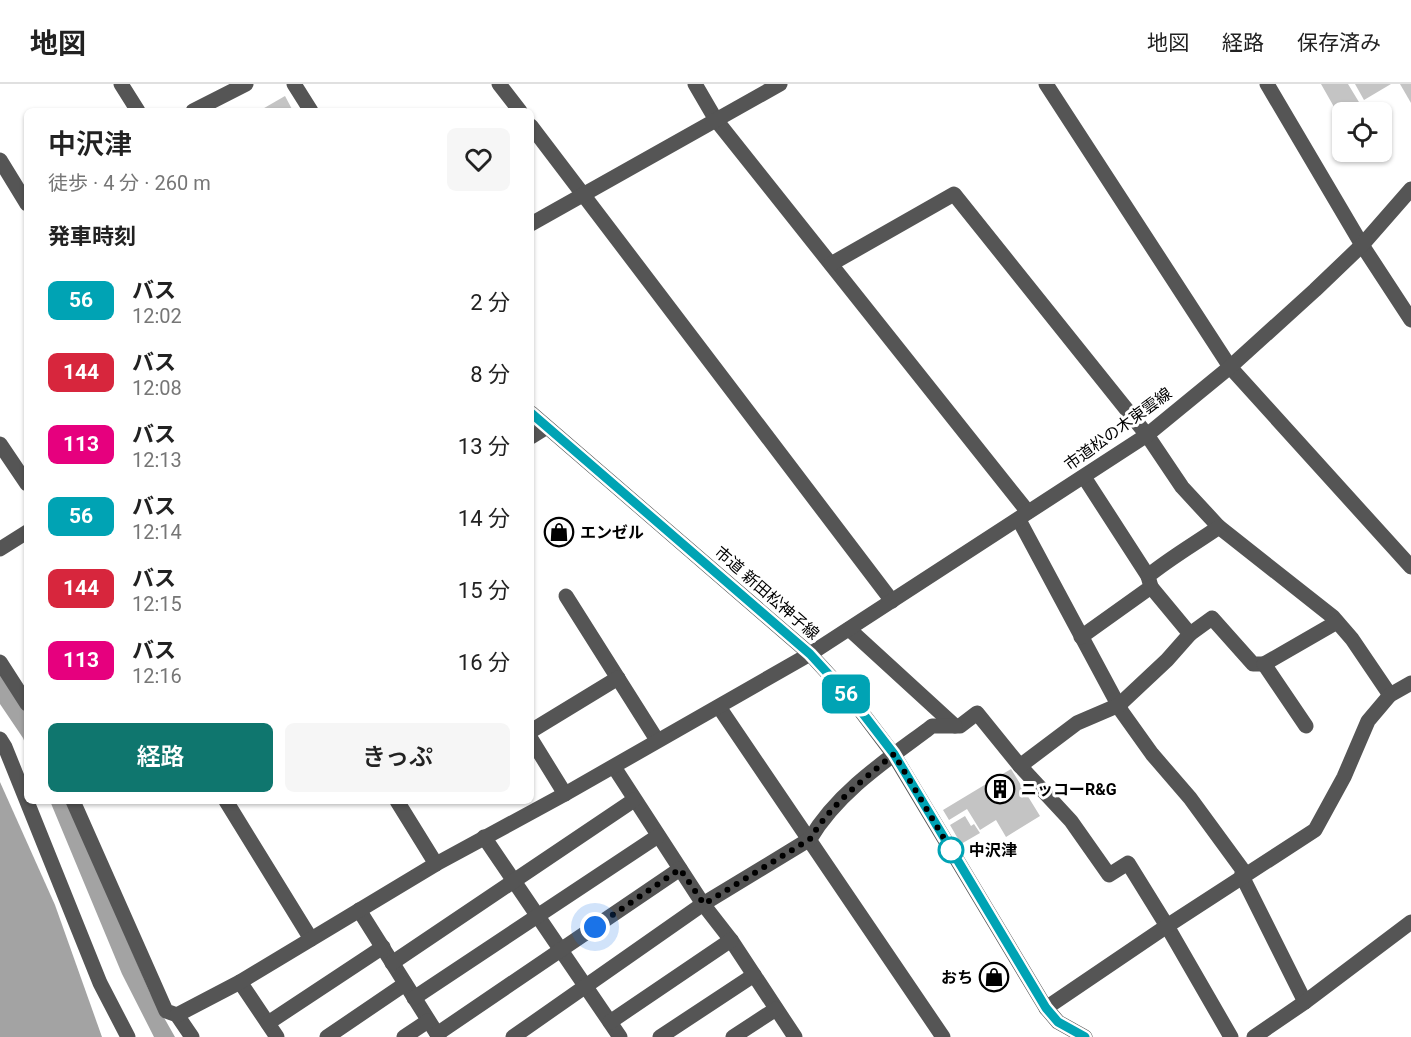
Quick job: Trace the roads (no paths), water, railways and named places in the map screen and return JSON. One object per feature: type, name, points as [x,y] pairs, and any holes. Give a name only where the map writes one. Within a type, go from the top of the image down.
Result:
[{"type":"street","points":[[121,84],[136,108]]},
{"type":"street","points":[[199,108],[246,84]]},
{"type":"street","points":[[294,84],[309,108]]},
{"type":"street","points":[[499,84],[518,108]]},
{"type":"street","points":[[695,84],[716,120],[831,264],[1024,516],[1081,637],[1122,712],[1152,754],[1190,798],[1242,869],[1242,876],[1305,1002]]},
{"type":"street","points":[[534,222],[780,84]]},
{"type":"street","points":[[1046,84],[1230,368],[1411,567]]},
{"type":"street","points":[[1267,84],[1362,245],[1411,320]]},
{"type":"street","points":[[534,130],[891,601]]},
{"type":"street","points":[[0,159],[24,195]]},
{"type":"street","name":"市道松の木東雲線","points":[[177,1015],[240,982],[436,864],[565,794],[810,654],[1148,435],[1230,368],[1316,290],[1362,245],[1411,189]]},
{"type":"street","points":[[831,264],[954,194],[1148,435],[1182,488],[1219,527],[1333,617],[1352,639],[1390,695]]},
{"type":"street","name":"市道 新田松神子線","points":[[534,416],[810,654],[854,702],[894,754],[1046,1008],[1074,1035]]},
{"type":"street","points":[[534,435],[547,427]]},
{"type":"street","points":[[0,444],[24,480]]},
{"type":"street","points":[[1084,477],[1149,582],[1190,634]]},
{"type":"street","points":[[1081,637],[1219,527]]},
{"type":"street","points":[[0,549],[24,534]]},
{"type":"street","points":[[566,596],[657,740]]},
{"type":"street","points":[[1020,766],[1077,723],[1119,705],[1167,660],[1190,634],[1212,618],[1253,664],[1264,664],[1336,622]]},
{"type":"street","points":[[849,629],[956,726]]},
{"type":"street","points":[[0,662],[24,699]]},
{"type":"street","points":[[1264,664],[1306,726]]},
{"type":"street","points":[[534,729],[618,678]]},
{"type":"street","points":[[1046,1008],[1242,876],[1315,830],[1344,777],[1368,721],[1390,695],[1411,684]]},
{"type":"street","points":[[719,707],[943,1037]]},
{"type":"street","points":[[513,1037],[704,904],[810,839],[818,826],[848,792],[932,726],[960,726],[977,713],[1020,766],[1071,821],[1109,875],[1128,863],[1231,1037]]},
{"type":"street","points":[[0,739],[24,798]]},
{"type":"street","points":[[534,744],[565,794]]},
{"type":"street","points":[[614,766],[680,869],[731,940],[795,1037]]},
{"type":"street","points":[[392,963],[634,800]]},
{"type":"street","points":[[27,804],[100,983],[128,1037]]},
{"type":"street","points":[[74,804],[166,1011],[177,1015],[192,1037]]},
{"type":"street","points":[[228,804],[311,939]]},
{"type":"street","points":[[400,804],[436,864]]},
{"type":"street","points":[[414,998],[658,836]]},
{"type":"street","points":[[484,837],[620,1037]]},
{"type":"street","points":[[359,910],[438,1036],[680,869]]},
{"type":"street","points":[[1254,1037],[1305,1002],[1411,922]]},
{"type":"street","points":[[610,1022],[731,940]]},
{"type":"street","points":[[268,1023],[382,947]]},
{"type":"street","points":[[660,1037],[754,975]]},
{"type":"street","points":[[240,982],[277,1037]]},
{"type":"street","points":[[327,1037],[405,984]]},
{"type":"street","points":[[734,1037],[776,1009]]},
{"type":"street","points":[[404,1037],[428,1021]]},
{"type":"place","name":"エンゼル","points":[[559,532]]},
{"type":"place","name":"ニッコーR&G","points":[[1000,789]]},
{"type":"place","name":"中沢津","points":[[951,850]]},
{"type":"place","name":"おち","points":[[994,977]]}]
